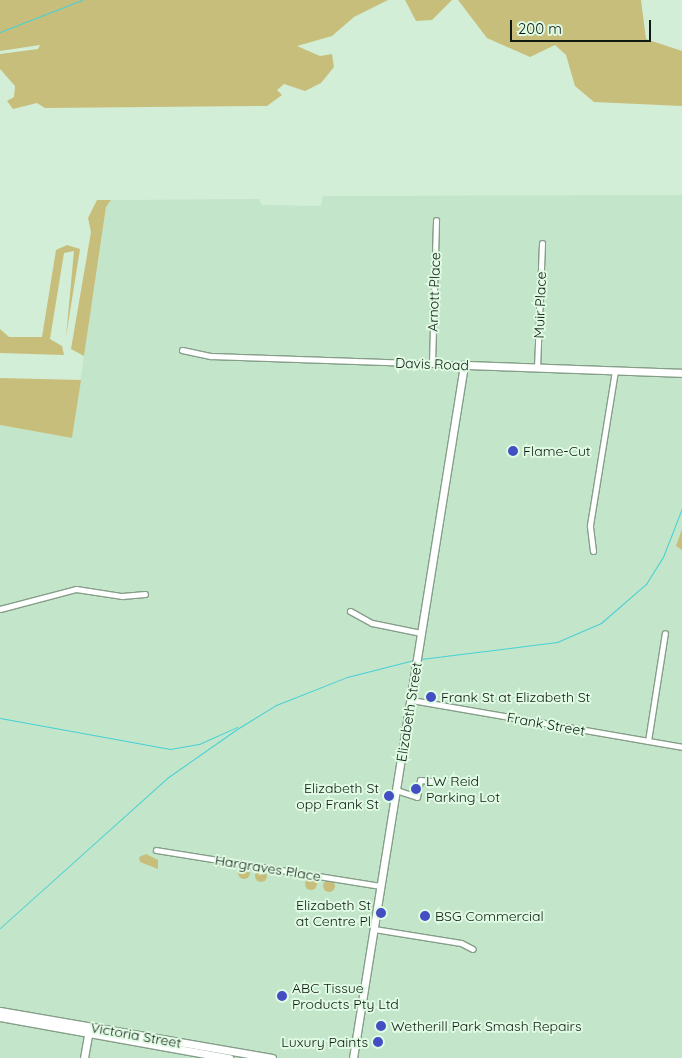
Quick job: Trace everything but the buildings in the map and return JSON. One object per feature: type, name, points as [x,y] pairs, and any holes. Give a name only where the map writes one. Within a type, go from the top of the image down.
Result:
[{"type":"street","name":"Arnott Place","points":[[432,364],[436,220]]},
{"type":"street","name":"Muir Place","points":[[537,368],[542,243]]},
{"type":"street","name":"Davis Road","points":[[182,350],[212,356],[682,373]]},
{"type":"street","name":"Elizabeth Street","points":[[353,1058],[464,365]]},
{"type":"street","points":[[593,551],[590,525],[615,371]]},
{"type":"street","points":[[0,609],[76,589],[122,596],[145,594]]},
{"type":"street","points":[[350,611],[372,623],[421,633]]},
{"type":"street","points":[[648,741],[665,633]]},
{"type":"street","name":"Frank Street","points":[[411,700],[682,747]]},
{"type":"street","points":[[396,790],[417,797],[420,780],[431,781]]},
{"type":"street","name":"Hargraves Place","points":[[156,850],[381,886]]},
{"type":"street","points":[[374,930],[461,942],[473,949]]},
{"type":"street","name":"Victoria Street","points":[[0,1011],[229,1058]]},
{"type":"street","name":"Victoria Street","points":[[0,1017],[272,1058]]},
{"type":"street","points":[[84,1058],[89,1029]]},
{"type":"shaded area","points":[[0,0],[388,0],[354,17],[332,36],[297,46],[320,56],[332,54],[334,67],[321,83],[305,91],[284,84],[277,90],[282,95],[267,106],[45,108],[37,103],[13,109],[7,101],[14,97],[15,86],[0,69],[0,54],[38,49],[40,45],[0,51]]},
{"type":"shaded area","points":[[405,0],[452,0],[432,20],[416,21]]},
{"type":"shaded area","points":[[458,0],[641,0],[646,39],[682,51],[682,106],[594,102],[575,86],[566,55],[555,45],[530,57],[487,38]]},
{"type":"shaded area","points":[[682,195],[682,1058],[0,1058],[0,425],[72,438],[106,207],[111,200],[259,199],[262,205],[321,206],[323,196]]},
{"type":"shaded area","points":[[97,200],[111,200],[106,207],[84,356],[71,349],[91,232],[88,218]]},
{"type":"shaded area","points":[[67,245],[80,249],[66,337],[74,251],[64,253],[50,339],[62,346],[64,355],[0,353],[0,329],[9,337],[42,337],[56,250]]},
{"type":"shaded area","points":[[0,378],[81,380],[72,438],[0,425]]},
{"type":"shaded area","points":[[682,529],[682,550],[676,546]]},
{"type":"shaded area","points":[[146,854],[158,860],[158,869],[140,862],[139,857]]},
{"type":"shaded area","points":[[242,867],[246,867],[250,873],[246,879],[242,879],[238,875],[238,871]]},
{"type":"shaded area","points":[[263,870],[266,871],[266,881],[259,882],[256,881],[255,874],[256,871]]},
{"type":"shaded area","points":[[309,878],[313,878],[317,884],[313,890],[309,890],[305,886],[305,882]]},
{"type":"shaded area","points":[[329,880],[335,886],[329,892],[323,886]]},
{"type":"waterway","points":[[0,32],[82,0]]},
{"type":"waterway","points":[[421,659],[557,642],[601,623],[646,584],[663,557],[682,508]]},
{"type":"waterway","points":[[0,928],[167,778],[237,729],[276,705],[347,677],[414,660]]},
{"type":"waterway","points":[[0,718],[170,749],[199,744],[237,727]]},
{"type":"place","name":"Flame-Cut","points":[[513,451]]},
{"type":"place","name":"Frank St at Elizabeth St","points":[[431,697]]},
{"type":"place","name":"LW Reid Parking Lot","points":[[416,789]]},
{"type":"place","name":"Elizabeth St opp Frank St","points":[[389,796]]},
{"type":"place","name":"Elizabeth St at Centre Pl","points":[[381,913]]},
{"type":"place","name":"BSG Commercial","points":[[425,916]]},
{"type":"place","name":"ABC Tissue Products Pty Ltd","points":[[282,996]]},
{"type":"place","name":"Wetherill Park Smash Repairs","points":[[381,1026]]},
{"type":"place","name":"Luxury Paints","points":[[378,1042]]}]
